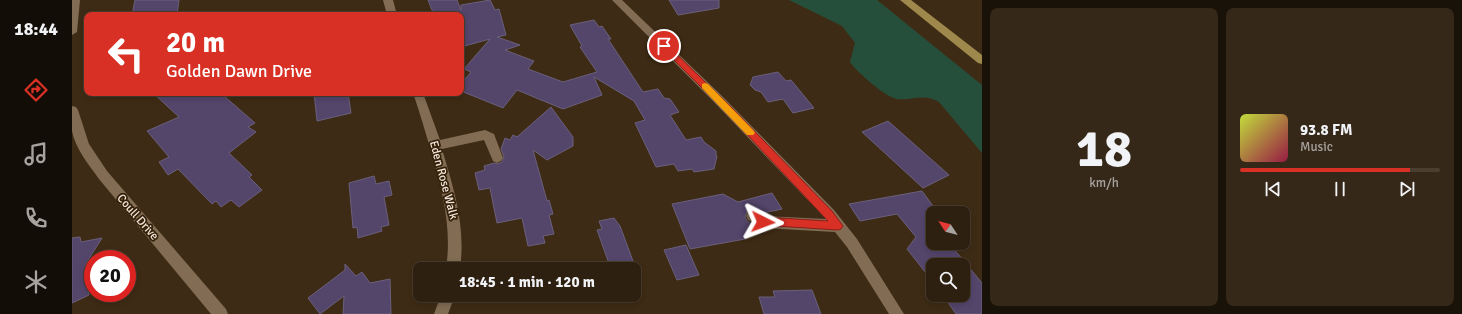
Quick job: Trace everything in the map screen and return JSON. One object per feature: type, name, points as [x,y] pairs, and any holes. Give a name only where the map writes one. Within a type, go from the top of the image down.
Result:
[{"type":"main road","points":[[905,0],[982,60]]},
{"type":"street","points":[[72,32],[75,0]]},
{"type":"street","points":[[388,0],[391,12]]},
{"type":"street","points":[[617,0],[718,99],[829,214],[852,243],[897,314]]},
{"type":"street","name":"Eden Rose Walk","points":[[419,96],[448,186],[456,221],[454,262]]},
{"type":"street","name":"Coull Drive","points":[[72,110],[77,134],[86,152],[103,176],[220,313]]},
{"type":"street","points":[[436,146],[485,136],[490,138],[497,158]]},
{"type":"street","points":[[753,216],[763,222],[838,226]]},
{"type":"street","points":[[441,314],[445,302]]},
{"type":"green space","points":[[789,0],[877,0],[982,85],[982,153],[939,102],[928,98],[897,99],[886,94],[872,84],[850,62],[855,43],[842,26]]},
{"type":"building","points":[[135,0],[179,0],[177,12],[133,12]]},
{"type":"building","points":[[428,0],[457,0],[461,10],[461,5],[490,0],[495,10],[499,9],[506,35],[497,37],[520,45],[505,50],[534,61],[528,69],[563,82],[597,72],[580,47],[582,46],[570,25],[594,20],[599,27],[602,26],[611,39],[608,39],[643,92],[658,89],[664,98],[670,99],[679,112],[670,115],[686,140],[701,137],[704,142],[716,151],[717,156],[714,169],[694,172],[692,169],[678,171],[674,164],[656,167],[635,123],[645,120],[634,101],[594,77],[602,95],[563,109],[517,90],[503,108],[464,92],[464,80],[471,72],[464,69],[490,39],[464,46],[464,12],[433,12]]},
{"type":"building","points":[[669,0],[719,0],[719,8],[678,15]]},
{"type":"building","points":[[778,72],[786,81],[791,80],[814,108],[793,113],[783,99],[768,102],[761,92],[755,90],[750,85],[753,77]]},
{"type":"building","points":[[156,96],[224,96],[255,123],[248,127],[256,132],[229,153],[252,175],[249,177],[262,190],[239,207],[231,200],[221,207],[216,201],[212,204],[178,169],[168,175],[159,162],[169,157],[147,131],[179,117]]},
{"type":"building","points":[[314,96],[348,96],[351,113],[317,121]]},
{"type":"building","points":[[551,107],[573,137],[573,146],[547,160],[533,150],[547,201],[549,200],[553,214],[549,215],[554,234],[543,236],[545,243],[528,246],[522,218],[497,223],[490,188],[479,190],[475,173],[485,170],[484,166],[502,162],[504,157],[501,149],[505,138],[510,140],[513,135],[517,137]]},
{"type":"building","points":[[888,121],[949,175],[923,188],[862,132]]},
{"type":"building","points":[[374,176],[376,184],[389,181],[392,195],[384,197],[389,225],[381,227],[382,231],[358,238],[357,227],[353,228],[349,183]]},
{"type":"building","points":[[922,191],[933,206],[926,206],[926,250],[955,250],[961,258],[926,258],[926,273],[907,249],[916,237],[897,214],[860,221],[849,204]]},
{"type":"building","points":[[772,193],[782,209],[763,213],[754,209],[747,211],[745,217],[747,221],[754,225],[745,239],[690,249],[672,204],[723,194],[738,202]]},
{"type":"building","points":[[614,218],[620,226],[633,262],[608,262],[597,230],[602,229],[599,221]]},
{"type":"building","points":[[80,237],[81,242],[102,238],[94,250],[84,250],[84,297],[72,303],[72,238]]},
{"type":"building","points":[[686,245],[699,275],[677,280],[664,250]]},
{"type":"building","points":[[345,264],[356,276],[362,272],[370,283],[390,279],[391,314],[343,314],[344,296],[320,314],[308,298],[345,270]]},
{"type":"building","points":[[970,268],[982,283],[982,314],[956,314],[948,302],[970,302]]},
{"type":"building","points":[[812,290],[821,314],[764,314],[759,297],[775,297],[773,291]]},
{"type":"slow traffic","points":[[705,86],[750,133]]},
{"type":"route","points":[[664,46],[727,108],[829,214],[838,226],[763,222]]}]
